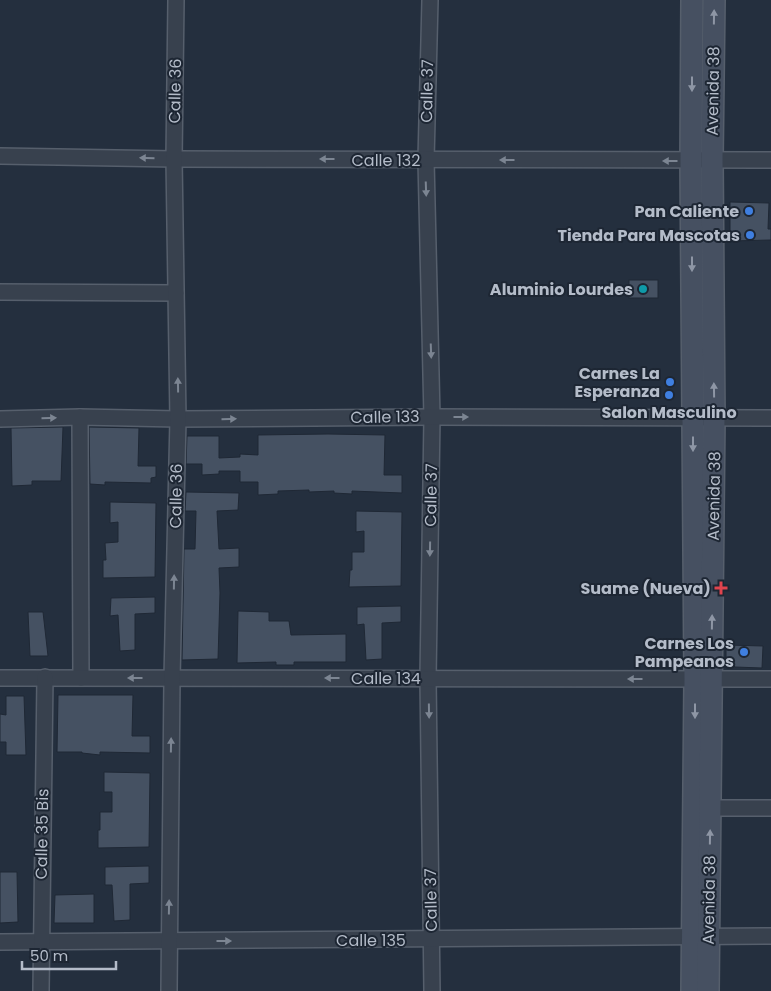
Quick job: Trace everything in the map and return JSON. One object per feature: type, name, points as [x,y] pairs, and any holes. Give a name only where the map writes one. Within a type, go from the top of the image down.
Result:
[{"type":"main road","name":"Avenida 38","points":[[692,0],[693,418],[710,808],[700,936],[692,991]]},
{"type":"main road","name":"Avenida 38","points":[[708,991],[700,936],[704,679],[714,418],[712,159],[714,0]]},
{"type":"street","name":"Calle 36","points":[[169,991],[172,678],[178,419],[174,159],[176,0]]},
{"type":"street","name":"Calle 37","points":[[430,0],[426,160],[432,417],[428,678],[432,991]]},
{"type":"street","name":"Calle 132","points":[[0,156],[174,159],[771,160]]},
{"type":"street","points":[[0,292],[176,294]]},
{"type":"street","points":[[80,417],[81,678]]},
{"type":"street","name":"Calle 133","points":[[0,419],[80,417],[178,419],[432,417],[771,418]]},
{"type":"street","name":"Calle 134","points":[[0,678],[771,679]]},
{"type":"street","name":"Calle 35 Bis","points":[[40,991],[45,678]]},
{"type":"street","points":[[710,808],[771,808]]},
{"type":"street","name":"Calle 135","points":[[0,942],[771,936]]},
{"type":"building","points":[[730,202],[769,203],[768,229],[771,229],[771,240],[730,241]]},
{"type":"building","name":"Aluminio Lourdes","points":[[629,280],[658,280],[658,298],[629,298]]},
{"type":"building","points":[[63,427],[61,481],[32,481],[32,485],[12,486],[11,428]]},
{"type":"building","points":[[89,427],[139,428],[138,466],[156,466],[156,477],[151,478],[151,483],[105,482],[105,485],[90,484]]},
{"type":"building","points":[[258,435],[385,435],[384,475],[402,475],[402,493],[352,491],[352,494],[334,493],[334,491],[309,492],[309,490],[278,491],[278,494],[258,495],[258,482],[240,482],[240,471],[219,471],[219,474],[202,475],[202,464],[186,464],[187,436],[219,436],[219,458],[240,457],[240,454],[258,455]]},
{"type":"building","points":[[186,492],[239,493],[238,510],[217,511],[219,549],[239,548],[239,567],[219,568],[218,659],[182,660],[184,549],[195,549],[196,511],[185,511]]},
{"type":"building","points":[[110,502],[156,503],[155,577],[103,578],[103,560],[106,560],[105,543],[118,542],[118,522],[110,523]]},
{"type":"building","points":[[356,511],[402,512],[401,586],[349,587],[350,570],[352,570],[352,552],[364,552],[364,531],[356,532]]},
{"type":"building","points":[[155,597],[155,613],[135,614],[135,650],[120,651],[118,615],[110,616],[111,598]]},
{"type":"building","points":[[401,606],[401,622],[382,623],[382,659],[366,660],[364,624],[357,625],[357,607]]},
{"type":"building","points":[[238,611],[269,612],[269,621],[289,621],[291,635],[346,634],[346,662],[294,662],[294,665],[276,665],[276,662],[237,663]]},
{"type":"building","points":[[28,612],[43,612],[48,656],[30,656]]},
{"type":"building","name":"Carnes Los Pampeanos","points":[[726,645],[763,646],[762,668],[735,667],[726,657]]},
{"type":"building","points":[[58,695],[133,695],[132,736],[150,736],[150,753],[100,752],[100,755],[82,752],[57,752]]},
{"type":"building","points":[[6,696],[24,696],[26,755],[6,755],[6,742],[0,742],[0,714],[6,715]]},
{"type":"building","points":[[104,772],[150,773],[149,847],[98,848],[100,812],[112,812],[112,792],[104,792]]},
{"type":"building","points":[[149,866],[149,883],[130,884],[130,920],[114,921],[112,885],[105,885],[105,867]]},
{"type":"building","points":[[0,872],[17,872],[18,922],[0,923]]},
{"type":"building","points":[[94,894],[94,923],[54,923],[55,895]]},
{"type":"place","name":"Pan Caliente","points":[[749,211]]},
{"type":"place","name":"Tienda Para Mascotas","points":[[750,235]]},
{"type":"place","name":"Aluminio Lourdes","points":[[643,289]]},
{"type":"place","name":"Carnes La Esperanza","points":[[670,382]]},
{"type":"place","name":"Salon Masculino","points":[[669,395]]},
{"type":"place","name":"Suame (Nueva)","points":[[721,588]]},
{"type":"place","name":"Carnes Los Pampeanos","points":[[744,652]]}]
